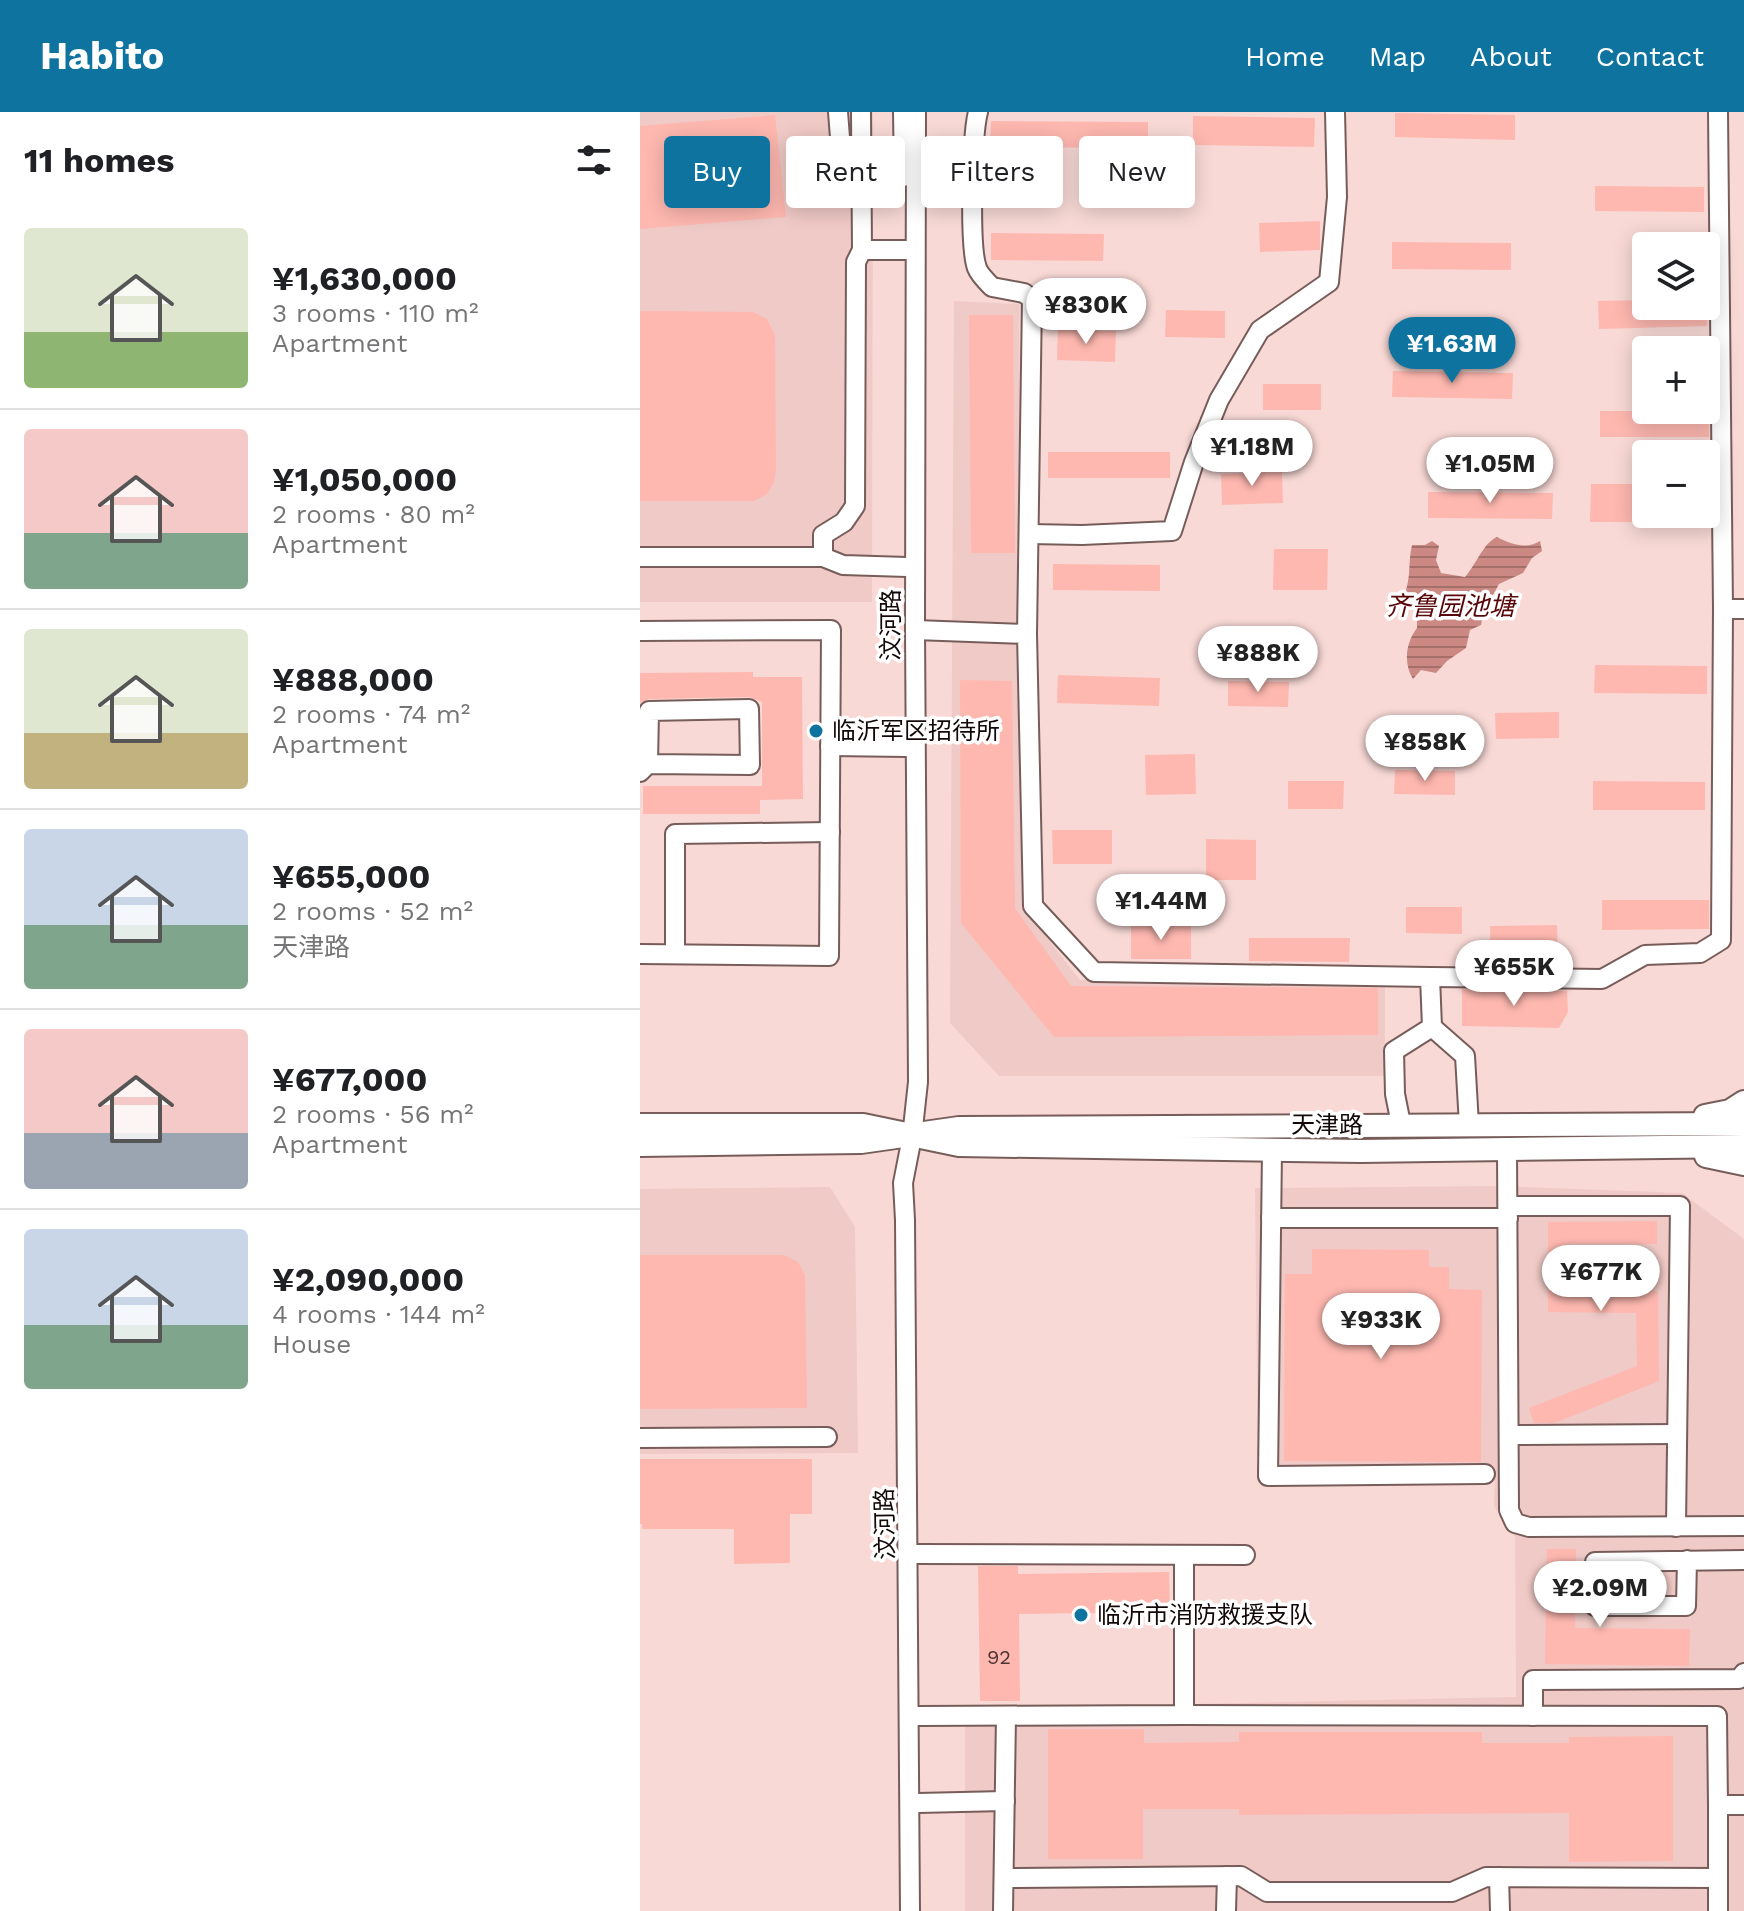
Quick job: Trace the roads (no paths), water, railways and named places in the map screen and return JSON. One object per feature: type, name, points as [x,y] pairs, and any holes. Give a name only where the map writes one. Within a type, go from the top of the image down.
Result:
[{"type":"main road","points":[[1663,1125],[1730,1111],[1744,1102]]},
{"type":"main road","name":"天津路","points":[[640,1145],[861,1142],[959,1128],[1744,1124]]},
{"type":"main road","name":"天津路","points":[[640,1125],[863,1125],[959,1145],[1272,1151],[1744,1146]]},
{"type":"main road","points":[[1670,1148],[1744,1164]]},
{"type":"street","points":[[838,112],[840,136]]},
{"type":"street","points":[[823,557],[823,535],[844,522],[855,506],[856,262],[862,250],[861,112]]},
{"type":"street","name":"汶河路","points":[[903,112],[906,250],[907,1083],[912,1137],[918,1911]]},
{"type":"street","name":"汶河路","points":[[910,1911],[910,1625],[903,1183],[918,1082],[916,112]]},
{"type":"street","points":[[978,112],[973,156],[973,240],[977,269],[992,287],[1024,293],[1032,299],[1027,634],[1033,906],[1094,972],[1602,979],[1645,955],[1700,953],[1721,940],[1723,609],[1718,112]]},
{"type":"street","points":[[1030,534],[1172,531],[1194,462],[1219,400],[1260,330],[1329,282],[1337,197],[1335,112]]},
{"type":"street","points":[[862,250],[906,250]]},
{"type":"street","points":[[640,557],[823,557],[843,565],[907,567]]},
{"type":"street","points":[[1723,609],[1744,609]]},
{"type":"street","points":[[640,631],[831,630],[829,956],[640,954]]},
{"type":"street","points":[[915,630],[1027,634]]},
{"type":"street","points":[[749,709],[750,765],[644,768],[649,711],[749,709]]},
{"type":"street","points":[[830,746],[907,747]]},
{"type":"street","points":[[675,954],[675,834],[830,832]]},
{"type":"street","points":[[1430,977],[1432,1027],[1465,1056],[1469,1125]]},
{"type":"street","points":[[1401,1124],[1395,1094],[1394,1051],[1432,1027]]},
{"type":"street","points":[[1507,1150],[1509,1510],[1515,1523],[1529,1527],[1744,1526]]},
{"type":"street","points":[[1272,1151],[1268,1476],[1485,1474]]},
{"type":"street","points":[[1271,1218],[1680,1206],[1676,1527]]},
{"type":"street","points":[[1509,1435],[1677,1434]]},
{"type":"street","points":[[640,1438],[827,1437]]},
{"type":"street","points":[[917,1554],[1245,1555]]},
{"type":"street","points":[[1184,1555],[1184,1715]]},
{"type":"street","points":[[1687,1560],[1686,1606],[1595,1606],[1595,1562],[1687,1560],[1744,1560]]},
{"type":"street","points":[[1533,1716],[1533,1680],[1739,1679],[1744,1673]]},
{"type":"street","points":[[918,1716],[1717,1716],[1718,1911]]},
{"type":"street","points":[[1003,1911],[1006,1716]]},
{"type":"street","points":[[918,1803],[1005,1801]]},
{"type":"street","points":[[1718,1805],[1744,1805]]},
{"type":"street","points":[[1226,1911],[1227,1876]]},
{"type":"street","points":[[1004,1878],[1241,1876],[1267,1892],[1452,1892],[1486,1877],[1718,1878]]},
{"type":"street","points":[[1499,1877],[1500,1911]]},
{"type":"water","name":"齐鲁园池塘","points":[[1497,537],[1524,546],[1540,541],[1542,551],[1532,558],[1523,573],[1499,584],[1484,611],[1481,625],[1470,630],[1466,648],[1436,673],[1421,670],[1413,679],[1407,653],[1417,628],[1417,610],[1406,590],[1412,545],[1425,545],[1432,541],[1439,546],[1436,560],[1441,573],[1465,577],[1488,544]]},
{"type":"place","name":"临沂军区招待所","points":[[816,731]]},
{"type":"place","name":"临沂市消防救援支队","points":[[1081,1615]]}]
